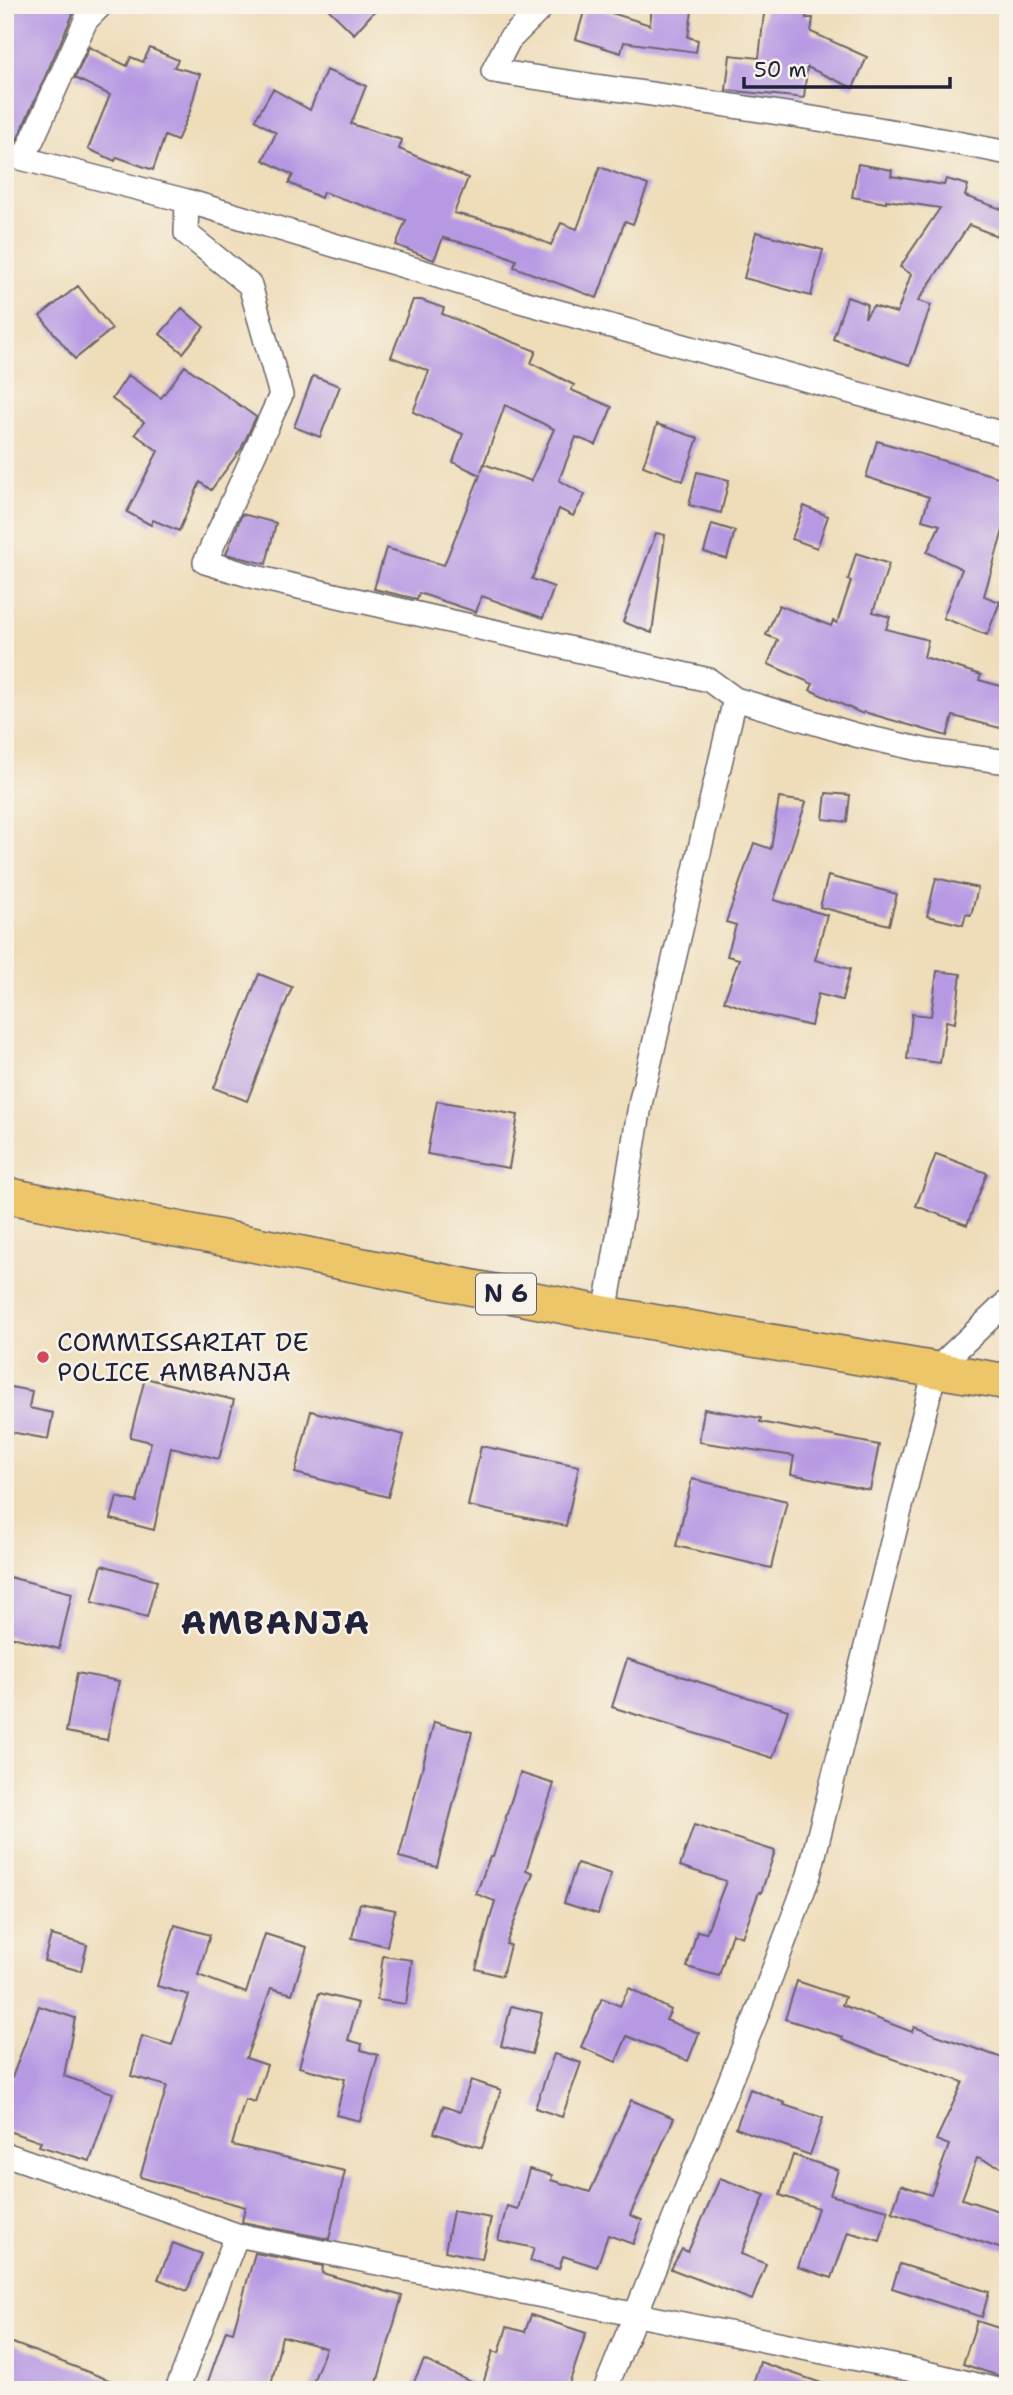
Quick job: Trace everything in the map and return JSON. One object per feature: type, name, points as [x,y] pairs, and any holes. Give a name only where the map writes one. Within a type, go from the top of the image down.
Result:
[{"type":"main road","name":"N 6","points":[[5,1195],[605,1314],[1008,1382]]},
{"type":"street","points":[[101,5],[86,20],[15,156],[187,201],[527,303],[1008,435]]},
{"type":"street","points":[[544,5],[509,40],[493,71],[799,115],[1008,153]]},
{"type":"street","points":[[187,201],[186,233],[250,285],[281,395],[205,562],[255,577],[709,680],[736,699],[856,735],[928,751],[1008,762]]},
{"type":"street","points":[[605,1314],[641,1100],[736,699]]},
{"type":"street","points":[[605,2390],[755,2019],[809,1875],[936,1370],[1008,1301]]},
{"type":"street","points":[[5,2154],[237,2235],[918,2371],[997,2390]]},
{"type":"street","points":[[177,2390],[237,2235]]},
{"type":"building","points":[[5,5],[81,5],[73,14],[17,140],[5,135]]},
{"type":"building","points":[[324,5],[380,5],[354,34]]},
{"type":"building","points":[[586,5],[650,25],[652,5],[693,5],[688,37],[698,40],[696,52],[624,42],[621,53],[576,39]]},
{"type":"building","points":[[765,5],[808,5],[806,18],[813,18],[811,32],[867,57],[853,88],[807,67],[804,98],[726,90],[730,55],[759,58]]},
{"type":"building","points":[[89,47],[127,66],[131,57],[143,62],[150,48],[178,60],[174,67],[200,74],[190,111],[177,141],[165,136],[153,170],[117,157],[115,161],[88,149],[110,95],[75,78]]},
{"type":"building","points":[[326,70],[366,86],[351,124],[402,140],[399,149],[468,178],[454,213],[508,226],[551,245],[561,223],[577,229],[600,167],[648,185],[633,224],[625,221],[597,298],[514,267],[516,260],[492,250],[443,238],[434,260],[396,245],[406,220],[323,192],[321,198],[289,183],[293,175],[263,160],[276,133],[255,120],[273,89],[310,110]]},
{"type":"building","points":[[858,164],[892,170],[891,176],[944,185],[946,179],[968,185],[965,196],[1007,211],[997,236],[969,225],[918,301],[931,305],[910,365],[833,339],[847,297],[867,304],[865,318],[873,306],[897,313],[911,274],[900,267],[940,208],[852,197]]},
{"type":"building","points":[[756,232],[823,250],[811,296],[744,278]]},
{"type":"building","points":[[78,286],[112,329],[75,359],[40,316]]},
{"type":"building","points":[[413,300],[421,300],[444,308],[442,314],[536,351],[531,363],[574,385],[571,390],[612,407],[596,445],[576,437],[559,480],[585,495],[573,516],[559,509],[532,579],[554,587],[543,618],[482,596],[476,612],[419,593],[417,599],[374,589],[386,548],[444,565],[480,475],[453,462],[463,434],[413,412],[429,371],[391,357]],"holes":[[[505,405],[554,429],[531,481],[484,464],[481,472]]]},
{"type":"building","points":[[182,308],[204,327],[183,353],[160,334]]},
{"type":"building","points":[[185,366],[256,417],[241,449],[211,490],[200,482],[179,531],[153,520],[151,525],[127,512],[158,451],[135,434],[144,422],[112,399],[128,375],[161,398]]},
{"type":"building","points":[[313,376],[340,386],[320,437],[294,427]]},
{"type":"building","points":[[657,424],[698,438],[683,481],[643,466]]},
{"type":"building","points":[[877,441],[1008,480],[1008,529],[1004,527],[984,596],[1000,602],[987,635],[943,618],[962,569],[927,552],[940,525],[922,520],[929,497],[866,477]]},
{"type":"building","points":[[697,472],[729,480],[721,513],[689,505]]},
{"type":"building","points":[[804,506],[828,516],[817,548],[792,539]]},
{"type":"building","points":[[242,514],[276,523],[266,564],[226,554]]},
{"type":"building","points":[[712,524],[735,531],[727,559],[704,552]]},
{"type":"building","points":[[656,533],[665,535],[652,633],[623,622]]},
{"type":"building","points":[[856,553],[889,564],[873,612],[890,617],[886,629],[928,640],[924,657],[981,675],[979,680],[1008,688],[1008,730],[953,716],[947,736],[864,712],[863,714],[810,690],[813,684],[768,664],[778,640],[766,635],[779,605],[831,626],[833,621],[837,623],[851,581],[848,580]]},
{"type":"building","points":[[826,793],[850,795],[847,822],[823,819]]},
{"type":"building","points":[[779,798],[806,802],[774,900],[827,915],[815,960],[850,969],[842,1000],[818,994],[811,1026],[756,1013],[724,1001],[739,959],[727,956],[736,925],[726,922],[754,843],[771,849]]},
{"type":"building","points":[[828,876],[897,894],[889,925],[820,907]]},
{"type":"building","points":[[936,878],[978,888],[971,915],[966,914],[963,925],[927,916]]},
{"type":"building","points":[[937,971],[961,974],[955,1023],[946,1021],[940,1063],[907,1059],[912,1014],[931,1016]]},
{"type":"building","points":[[259,974],[292,987],[247,1101],[214,1088]]},
{"type":"building","points":[[437,1101],[518,1115],[509,1168],[427,1154]]},
{"type":"building","points":[[936,1154],[987,1173],[967,1225],[916,1206]]},
{"type":"building","points":[[145,1378],[234,1400],[219,1459],[171,1447],[154,1530],[111,1519],[117,1497],[137,1502],[151,1442],[130,1437]]},
{"type":"building","points":[[5,1386],[32,1391],[29,1408],[53,1413],[48,1439],[5,1431]]},
{"type":"building","points":[[704,1409],[761,1418],[760,1422],[879,1445],[870,1490],[791,1474],[794,1456],[699,1442]]},
{"type":"building","points":[[311,1411],[404,1435],[388,1497],[295,1473]]},
{"type":"building","points":[[481,1446],[579,1466],[566,1526],[468,1506]]},
{"type":"building","points":[[692,1479],[787,1501],[771,1568],[676,1546]]},
{"type":"building","points":[[102,1565],[157,1581],[147,1617],[92,1602]]},
{"type":"building","points":[[5,1576],[72,1593],[59,1649],[5,1635]]},
{"type":"building","points":[[627,1659],[788,1710],[773,1758],[612,1707]]},
{"type":"building","points":[[77,1673],[119,1681],[107,1740],[66,1732]]},
{"type":"building","points":[[434,1722],[472,1732],[437,1867],[399,1857]]},
{"type":"building","points":[[520,1773],[554,1784],[526,1870],[533,1873],[506,1944],[510,1945],[502,1976],[476,1969],[495,1901],[476,1894],[490,1857],[493,1857]]},
{"type":"building","points":[[694,1825],[775,1851],[742,1937],[732,1933],[719,1976],[687,1967],[697,1931],[706,1933],[726,1881],[680,1866]]},
{"type":"building","points":[[577,1863],[611,1874],[598,1914],[564,1903]]},
{"type":"building","points":[[360,1903],[395,1910],[387,1946],[352,1938]]},
{"type":"building","points":[[175,1925],[210,1935],[198,1975],[246,1993],[265,1934],[307,1947],[292,1994],[271,1988],[246,2058],[267,2065],[255,2102],[245,2099],[232,2145],[345,2171],[329,2239],[242,2222],[245,2207],[140,2177],[167,2086],[131,2076],[142,2036],[172,2045],[189,1995],[157,1986]]},
{"type":"building","points":[[51,1935],[87,1945],[81,1971],[44,1961]]},
{"type":"building","points":[[383,1956],[412,1960],[406,2004],[377,2000]]},
{"type":"building","points":[[797,1981],[845,1997],[842,2005],[912,2032],[914,2027],[1008,2060],[1008,2169],[977,2158],[962,2199],[1008,2214],[1008,2251],[892,2212],[901,2185],[931,2195],[949,2145],[936,2140],[963,2082],[876,2053],[842,2040],[843,2037],[785,2019]]},
{"type":"building","points":[[629,1988],[671,2010],[666,2020],[699,2033],[688,2061],[627,2036],[616,2062],[581,2047],[602,1998],[620,2006]]},
{"type":"building","points":[[319,1993],[358,2003],[348,2040],[362,2044],[361,2050],[378,2055],[360,2121],[336,2115],[345,2079],[299,2067]]},
{"type":"building","points":[[39,2006],[75,2018],[64,2076],[113,2093],[90,2161],[39,2146],[41,2142],[5,2130],[5,2096]]},
{"type":"building","points":[[511,2006],[542,2013],[532,2054],[501,2046]]},
{"type":"building","points":[[554,2054],[581,2063],[562,2117],[535,2108]]},
{"type":"building","points":[[471,2080],[501,2090],[482,2148],[434,2133],[443,2106],[460,2112]]},
{"type":"building","points":[[750,2089],[785,2103],[784,2105],[823,2118],[810,2155],[736,2128]]},
{"type":"building","points":[[631,2100],[674,2118],[630,2215],[642,2220],[633,2244],[608,2235],[597,2267],[563,2256],[559,2269],[530,2261],[534,2248],[498,2240],[507,2206],[518,2209],[529,2169],[552,2175],[551,2180],[590,2192]]},
{"type":"building","points":[[793,2155],[838,2170],[830,2195],[888,2210],[880,2241],[848,2232],[832,2278],[798,2267],[818,2208],[780,2195]]},
{"type":"building","points":[[720,2178],[765,2195],[741,2254],[766,2264],[752,2300],[671,2269],[682,2249],[688,2252]]},
{"type":"building","points":[[453,2211],[491,2218],[482,2259],[445,2251]]},
{"type":"building","points":[[173,2243],[202,2254],[187,2291],[158,2279]]},
{"type":"building","points":[[255,2253],[323,2266],[322,2273],[402,2296],[375,2390],[310,2390],[326,2348],[282,2336],[270,2390],[205,2390],[226,2330],[233,2332]]},
{"type":"building","points":[[900,2264],[989,2292],[982,2317],[892,2288]]},
{"type":"building","points":[[531,2315],[586,2333],[567,2390],[410,2390],[424,2360],[482,2387],[493,2351],[499,2353],[507,2327],[525,2332]]},
{"type":"building","points":[[977,2321],[1008,2331],[1008,2379],[963,2364]]},
{"type":"building","points":[[5,2340],[130,2388],[5,2390]]},
{"type":"building","points":[[760,2362],[830,2386],[830,2390],[751,2390]]},
{"type":"place","name":"COMMISSARIAT DE POLICE AMBANJA","points":[[43,1357]]},
{"type":"district","name":"AMBANJA","points":[[276,1622]]}]
